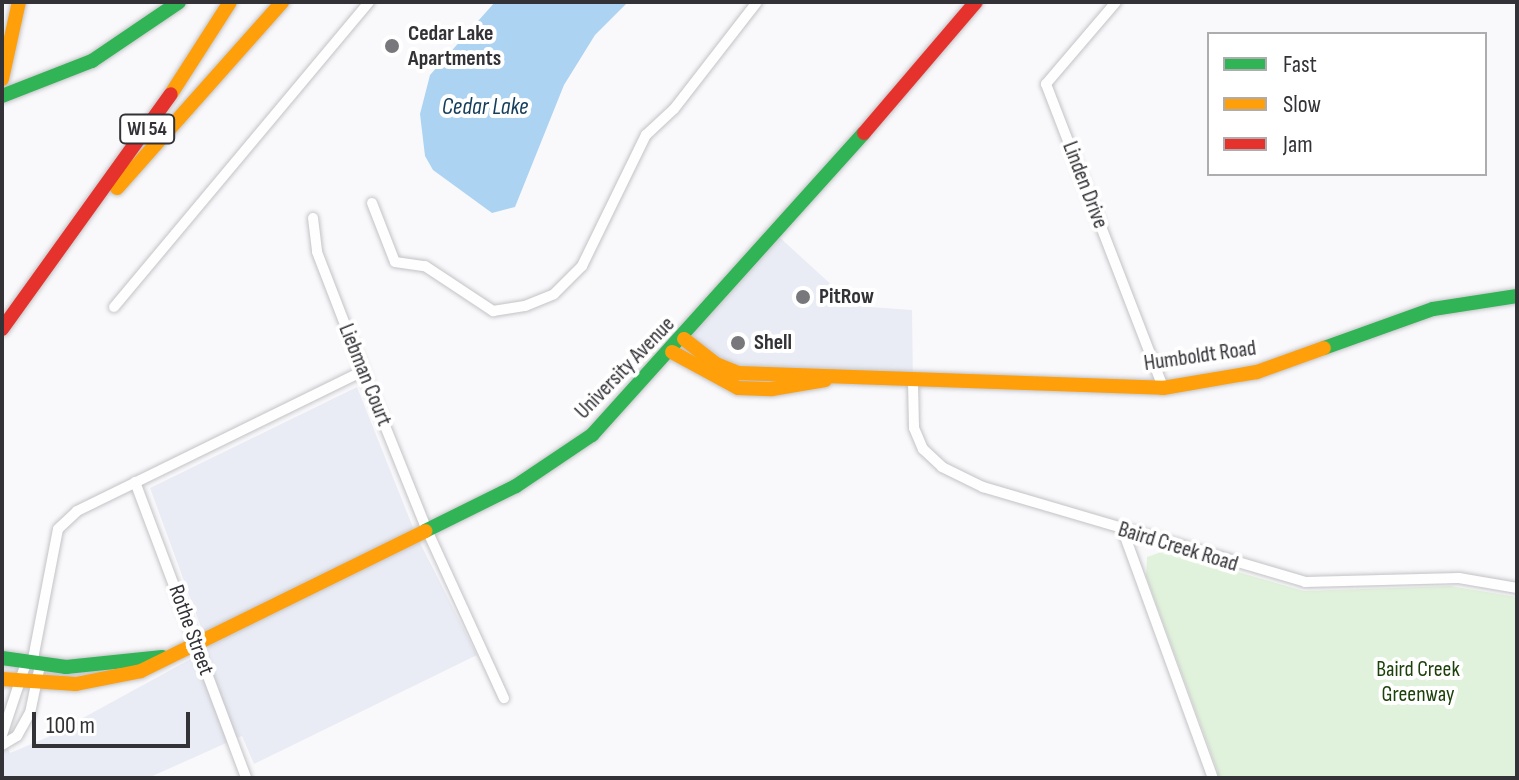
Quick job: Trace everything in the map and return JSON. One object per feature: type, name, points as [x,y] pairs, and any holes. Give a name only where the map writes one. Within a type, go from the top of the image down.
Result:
[{"type":"main road","points":[[2,79],[19,2]]},
{"type":"main road","points":[[2,96],[36,85],[115,49],[179,2]]},
{"type":"main road","name":"WI 54","points":[[2,329],[59,252],[230,2]]},
{"type":"main road","points":[[59,252],[282,2]]},
{"type":"main road","name":"University Avenue","points":[[2,679],[38,685],[120,677],[516,486],[592,435],[684,339],[976,2]]},
{"type":"main road","name":"Humboldt Road","points":[[684,339],[716,364],[738,373],[913,383],[1163,388],[1257,372],[1433,309],[1517,296]]},
{"type":"main road","name":"Humboldt Road","points":[[672,352],[738,388],[772,389],[830,379]]},
{"type":"main road","points":[[2,658],[33,664],[84,666],[163,657]]},
{"type":"street","points":[[114,307],[369,2]]},
{"type":"street","points":[[372,203],[395,262],[425,266],[493,311],[525,306],[554,294],[582,266],[646,135],[674,109],[757,2]]},
{"type":"street","name":"Linden Drive","points":[[1116,2],[1046,84],[1163,388]]},
{"type":"street","name":"Liebman Court","points":[[313,218],[317,252],[363,371],[427,530],[504,698]]},
{"type":"street","points":[[2,735],[21,683],[33,664],[58,529],[91,502],[363,371]]},
{"type":"street","name":"Baird Creek Road","points":[[913,383],[917,439],[942,467],[983,487],[1123,531],[1305,582],[1447,578],[1517,588]]},
{"type":"street","name":"Rothe Street","points":[[135,482],[246,778]]},
{"type":"street","points":[[1123,531],[1213,778]]},
{"type":"street","points":[[2,745],[24,726],[38,685],[33,664]]},
{"type":"shaded area","points":[[777,235],[835,288],[842,305],[912,310],[913,383],[746,374],[684,339]]},
{"type":"shaded area","points":[[357,387],[416,535],[477,655],[254,764],[242,736],[148,778],[2,778],[2,750],[8,748],[10,753],[48,737],[209,649],[150,488]]},
{"type":"green space","name":"Baird Creek Greenway","points":[[1164,551],[1304,591],[1450,586],[1517,597],[1517,778],[1203,778],[1218,772],[1146,576],[1147,557]]},
{"type":"water","name":"Cedar Lake","points":[[495,2],[628,2],[595,35],[564,85],[515,207],[492,213],[433,170],[425,156],[420,114],[430,75]]},
{"type":"traffic: fast","points":[[2,96],[92,61],[179,2]]},
{"type":"traffic: fast","points":[[425,531],[516,486],[592,435],[864,133]]},
{"type":"traffic: fast","points":[[1324,348],[1433,309],[1517,296]]},
{"type":"traffic: fast","points":[[2,658],[66,667],[162,657]]},
{"type":"traffic: slow","points":[[2,79],[19,2]]},
{"type":"traffic: slow","points":[[171,94],[230,2]]},
{"type":"traffic: slow","points":[[117,188],[282,2]]},
{"type":"traffic: slow","points":[[684,339],[716,364],[738,373],[1163,388],[1257,372],[1324,348]]},
{"type":"traffic: slow","points":[[672,352],[738,388],[772,389],[825,380]]},
{"type":"traffic: slow","points":[[2,679],[76,684],[141,671],[425,531]]},
{"type":"traffic: jam","points":[[864,133],[976,2]]},
{"type":"traffic: jam","points":[[2,329],[171,94]]},
{"type":"place","name":"Cedar Lake Apartments","points":[[392,46]]},
{"type":"place","name":"PitRow","points":[[803,297]]},
{"type":"place","name":"Shell","points":[[738,343]]}]
